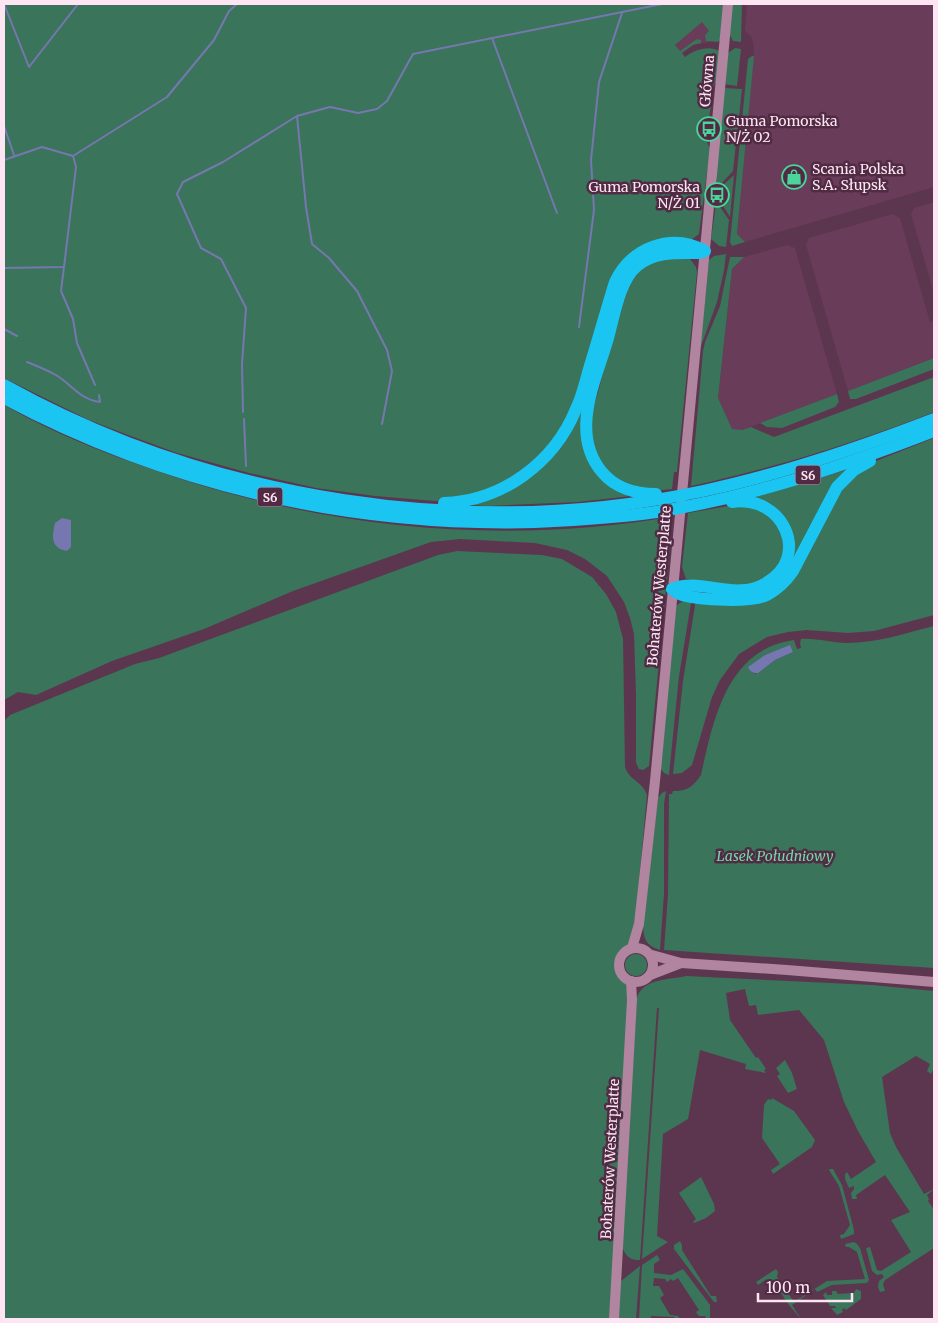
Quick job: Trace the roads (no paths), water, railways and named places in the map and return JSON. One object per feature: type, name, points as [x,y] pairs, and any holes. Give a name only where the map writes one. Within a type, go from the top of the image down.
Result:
[{"type":"highway","points":[[387,505],[449,503],[470,500],[503,489],[531,470],[557,443],[576,410],[615,282],[624,266],[637,253],[661,245],[682,244],[695,246],[705,251]]},
{"type":"highway","points":[[701,491],[640,493],[620,486],[606,477],[590,455],[586,442],[586,414],[629,274],[647,259],[658,255],[705,251]]},
{"type":"highway","name":"S6","points":[[4,385],[53,410],[116,438],[194,465],[248,481],[291,490],[387,505],[497,512],[553,510],[608,505],[701,491],[791,469],[848,451],[934,418]]},
{"type":"highway","name":"S6","points":[[4,398],[47,421],[113,449],[158,466],[245,491],[351,512],[427,520],[498,523],[608,519],[692,506],[795,480],[934,431]]},
{"type":"highway","points":[[692,506],[739,500],[762,505],[778,517],[783,524],[788,538],[786,561],[776,576],[754,590],[730,590],[681,585],[672,589],[680,595],[732,600],[767,595],[786,580],[837,488],[847,476],[860,466],[922,436]]},
{"type":"main road","name":"Główna","points":[[705,251],[728,4]]},
{"type":"main road","name":"Bohaterów Westerplatte","points":[[632,948],[639,924],[654,781],[705,251]]},
{"type":"main road","name":"Bohaterów Westerplatte","points":[[639,924],[648,952]]},
{"type":"main road","points":[[681,964],[634,982],[622,975],[619,965],[622,954],[632,948],[681,964],[787,970],[934,982]]},
{"type":"main road","points":[[648,952],[654,962],[650,975]]},
{"type":"main road","name":"Bohaterów Westerplatte","points":[[614,1319],[634,982]]},
{"type":"water","points":[[62,518],[71,520],[71,547],[67,551],[58,547],[54,541],[55,523]]},
{"type":"water","points":[[790,645],[793,652],[775,660],[758,673],[752,672],[748,667],[765,655]]},
{"type":"waterway","points":[[4,4],[29,67],[78,4]]},
{"type":"waterway","points":[[4,160],[42,147],[73,156],[167,97],[214,40],[229,11],[237,4]]},
{"type":"waterway","points":[[382,424],[392,371],[387,350],[357,291],[329,258],[312,244],[306,207],[297,116],[330,107],[358,113],[377,109],[387,101],[413,54],[662,4]]},
{"type":"waterway","points":[[579,327],[594,210],[591,160],[599,82],[622,13]]},
{"type":"waterway","points":[[492,38],[557,213]]},
{"type":"waterway","points":[[243,412],[242,364],[246,308],[221,259],[201,248],[177,194],[183,182],[223,162],[297,116]]},
{"type":"waterway","points":[[4,126],[14,155]]},
{"type":"waterway","points":[[4,268],[64,267],[76,167],[73,156]]},
{"type":"waterway","points":[[64,267],[61,291],[73,319],[77,343],[95,385]]},
{"type":"waterway","points":[[4,329],[17,336]]},
{"type":"waterway","points":[[27,362],[56,375],[77,392],[93,401],[100,402],[99,395]]},
{"type":"waterway","points":[[244,419],[246,466]]},
{"type":"place","name":"Guma Pomorska N/Ż 02","points":[[709,129]]},
{"type":"place","name":"Scania Polska S.A. Słupsk","points":[[794,177]]},
{"type":"place","name":"Guma Pomorska N/Ż 01","points":[[717,195]]},
{"type":"park label","name":"Lasek Południowy","points":[[775,856]]}]
